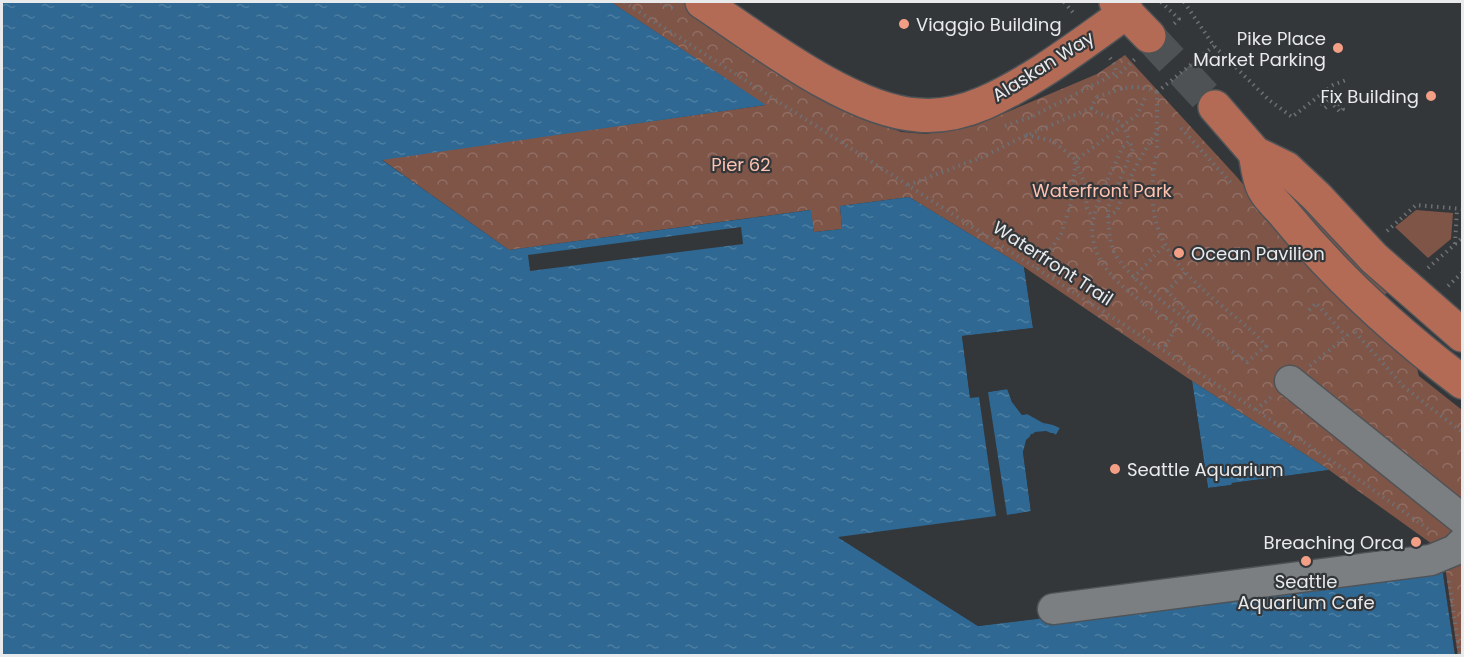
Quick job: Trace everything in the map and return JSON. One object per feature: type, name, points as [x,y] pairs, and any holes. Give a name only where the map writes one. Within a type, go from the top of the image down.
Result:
[{"type":"main road","name":"Alaskan Way","points":[[702,2],[791,61],[851,95],[870,104],[917,115],[951,113],[984,102],[1019,85],[1121,7],[1149,36]]},
{"type":"main road","points":[[1215,107],[1255,153],[1286,168],[1317,197],[1374,258],[1462,335]]},
{"type":"main road","points":[[1255,153],[1262,186],[1295,226],[1377,311],[1462,382]]},
{"type":"street","points":[[1290,381],[1462,519]]},
{"type":"street","points":[[1053,609],[1431,560],[1454,549]]},
{"type":"path","name":"Waterfront Trail","points":[[624,2],[1163,350],[1339,466],[1454,549]]},
{"type":"path","points":[[1161,2],[1179,19]]},
{"type":"path","points":[[1184,2],[1214,46],[1261,93],[1292,117],[1333,85],[1346,80]]},
{"type":"path","points":[[1157,92],[1214,46]]},
{"type":"path","points":[[1109,77],[1116,72],[1115,65]]},
{"type":"path","points":[[1116,77],[1126,67]]},
{"type":"path","points":[[907,185],[985,156],[1026,135],[1091,108],[1097,97],[1126,87],[1142,86],[1157,92]]},
{"type":"path","points":[[1327,90],[1332,99]]},
{"type":"path","points":[[1091,108],[1100,115],[1113,117],[1120,123],[1133,149],[1108,207],[1113,250],[1133,278],[1247,362],[1266,346],[1256,333],[1185,273],[1156,228],[1152,206],[1152,175],[1157,152],[1157,92]]},
{"type":"path","points":[[1037,269],[1061,234],[1071,203],[1076,160],[1137,116],[1146,96]]},
{"type":"path","points":[[1108,216],[1117,211],[1128,182],[1156,133]]},
{"type":"path","points":[[1026,135],[1053,141],[1076,160],[1085,185],[1087,208],[1093,218]]},
{"type":"path","points":[[1129,141],[1122,148],[1101,194],[1093,218],[1094,240],[1099,257],[1109,274],[1128,291],[1177,326],[1163,350]]},
{"type":"path","points":[[1386,231],[1416,205],[1462,209]]},
{"type":"path","points":[[1455,245],[1457,209]]},
{"type":"path","points":[[1422,273],[1462,240]]},
{"type":"path","points":[[1133,278],[1165,245]]},
{"type":"path","points":[[1185,273],[1167,291],[1209,334]]},
{"type":"path","points":[[1448,286],[1462,273]]},
{"type":"path","points":[[1309,310],[1316,303],[1348,335],[1337,344]]},
{"type":"path","points":[[1353,330],[1404,387],[1462,432]]},
{"type":"path","points":[[1454,549],[1460,656]]},
{"type":"green space","name":"Waterfront Park","points":[[611,2],[683,2],[866,119],[901,132],[926,134],[974,126],[1097,74],[1125,55],[1236,176],[1306,257],[1416,365],[1419,376],[1462,410],[1462,655],[1455,655],[1442,567],[1446,554],[1329,470],[1192,381],[1024,267],[909,197],[840,206],[842,229],[814,232],[810,210],[509,250],[381,159],[765,105]]},
{"type":"green space","points":[[1272,180],[1307,205],[1389,291],[1382,297]]},
{"type":"green space","points":[[1416,210],[1453,213],[1451,239],[1428,258],[1395,227]]},
{"type":"water","points":[[2,2],[611,2],[766,105],[382,160],[509,250],[811,210],[814,232],[842,229],[840,206],[909,197],[1024,267],[1033,328],[962,336],[970,397],[1008,389],[1012,402],[1022,415],[1027,414],[1060,428],[1056,435],[1053,433],[1031,434],[1023,452],[1031,512],[839,538],[978,626],[1442,567],[1455,655],[2,655]]},
{"type":"water","points":[[1192,381],[1329,470],[1208,488]]},
{"type":"pier","points":[[741,227],[743,244],[530,271],[528,255]]},
{"type":"pier","points":[[1024,267],[1028,270],[1035,330],[965,339],[972,394],[1009,386],[1014,401],[1023,412],[1028,411],[1063,427],[1057,438],[1046,434],[1036,435],[1027,445],[1034,513],[847,539],[978,623],[1445,566],[1458,656],[1455,655],[1442,567],[1197,600],[978,626],[838,537],[996,516],[979,397],[970,398],[962,336],[1033,328]],"holes":[[[1007,389],[1012,402],[1022,415],[1027,414],[1043,423],[1060,428],[1056,435],[1046,431],[1035,432],[1026,440],[1023,452],[1031,511],[1007,515],[988,392]]]},
{"type":"pier","points":[[1018,347],[1021,351],[1012,374],[1018,375],[1018,383],[987,387],[983,352]]},
{"type":"pier","points":[[1189,379],[1192,381],[1208,488],[1329,470],[1331,472],[1206,491]]},
{"type":"tunnel","points":[[1149,36],[1215,107]]},
{"type":"place","name":"Viaggio Building","points":[[904,24]]},
{"type":"place","name":"Pike Place Market Parking","points":[[1338,48]]},
{"type":"place","name":"Fix Building","points":[[1431,96]]},
{"type":"place","name":"Ocean Pavilion","points":[[1179,253]]},
{"type":"place","name":"Seattle Aquarium","points":[[1115,469]]},
{"type":"place","name":"Breaching Orca","points":[[1416,542]]},
{"type":"place","name":"Seattle Aquarium Cafe","points":[[1306,561]]},
{"type":"park label","name":"Pier 62","points":[[741,164]]}]
